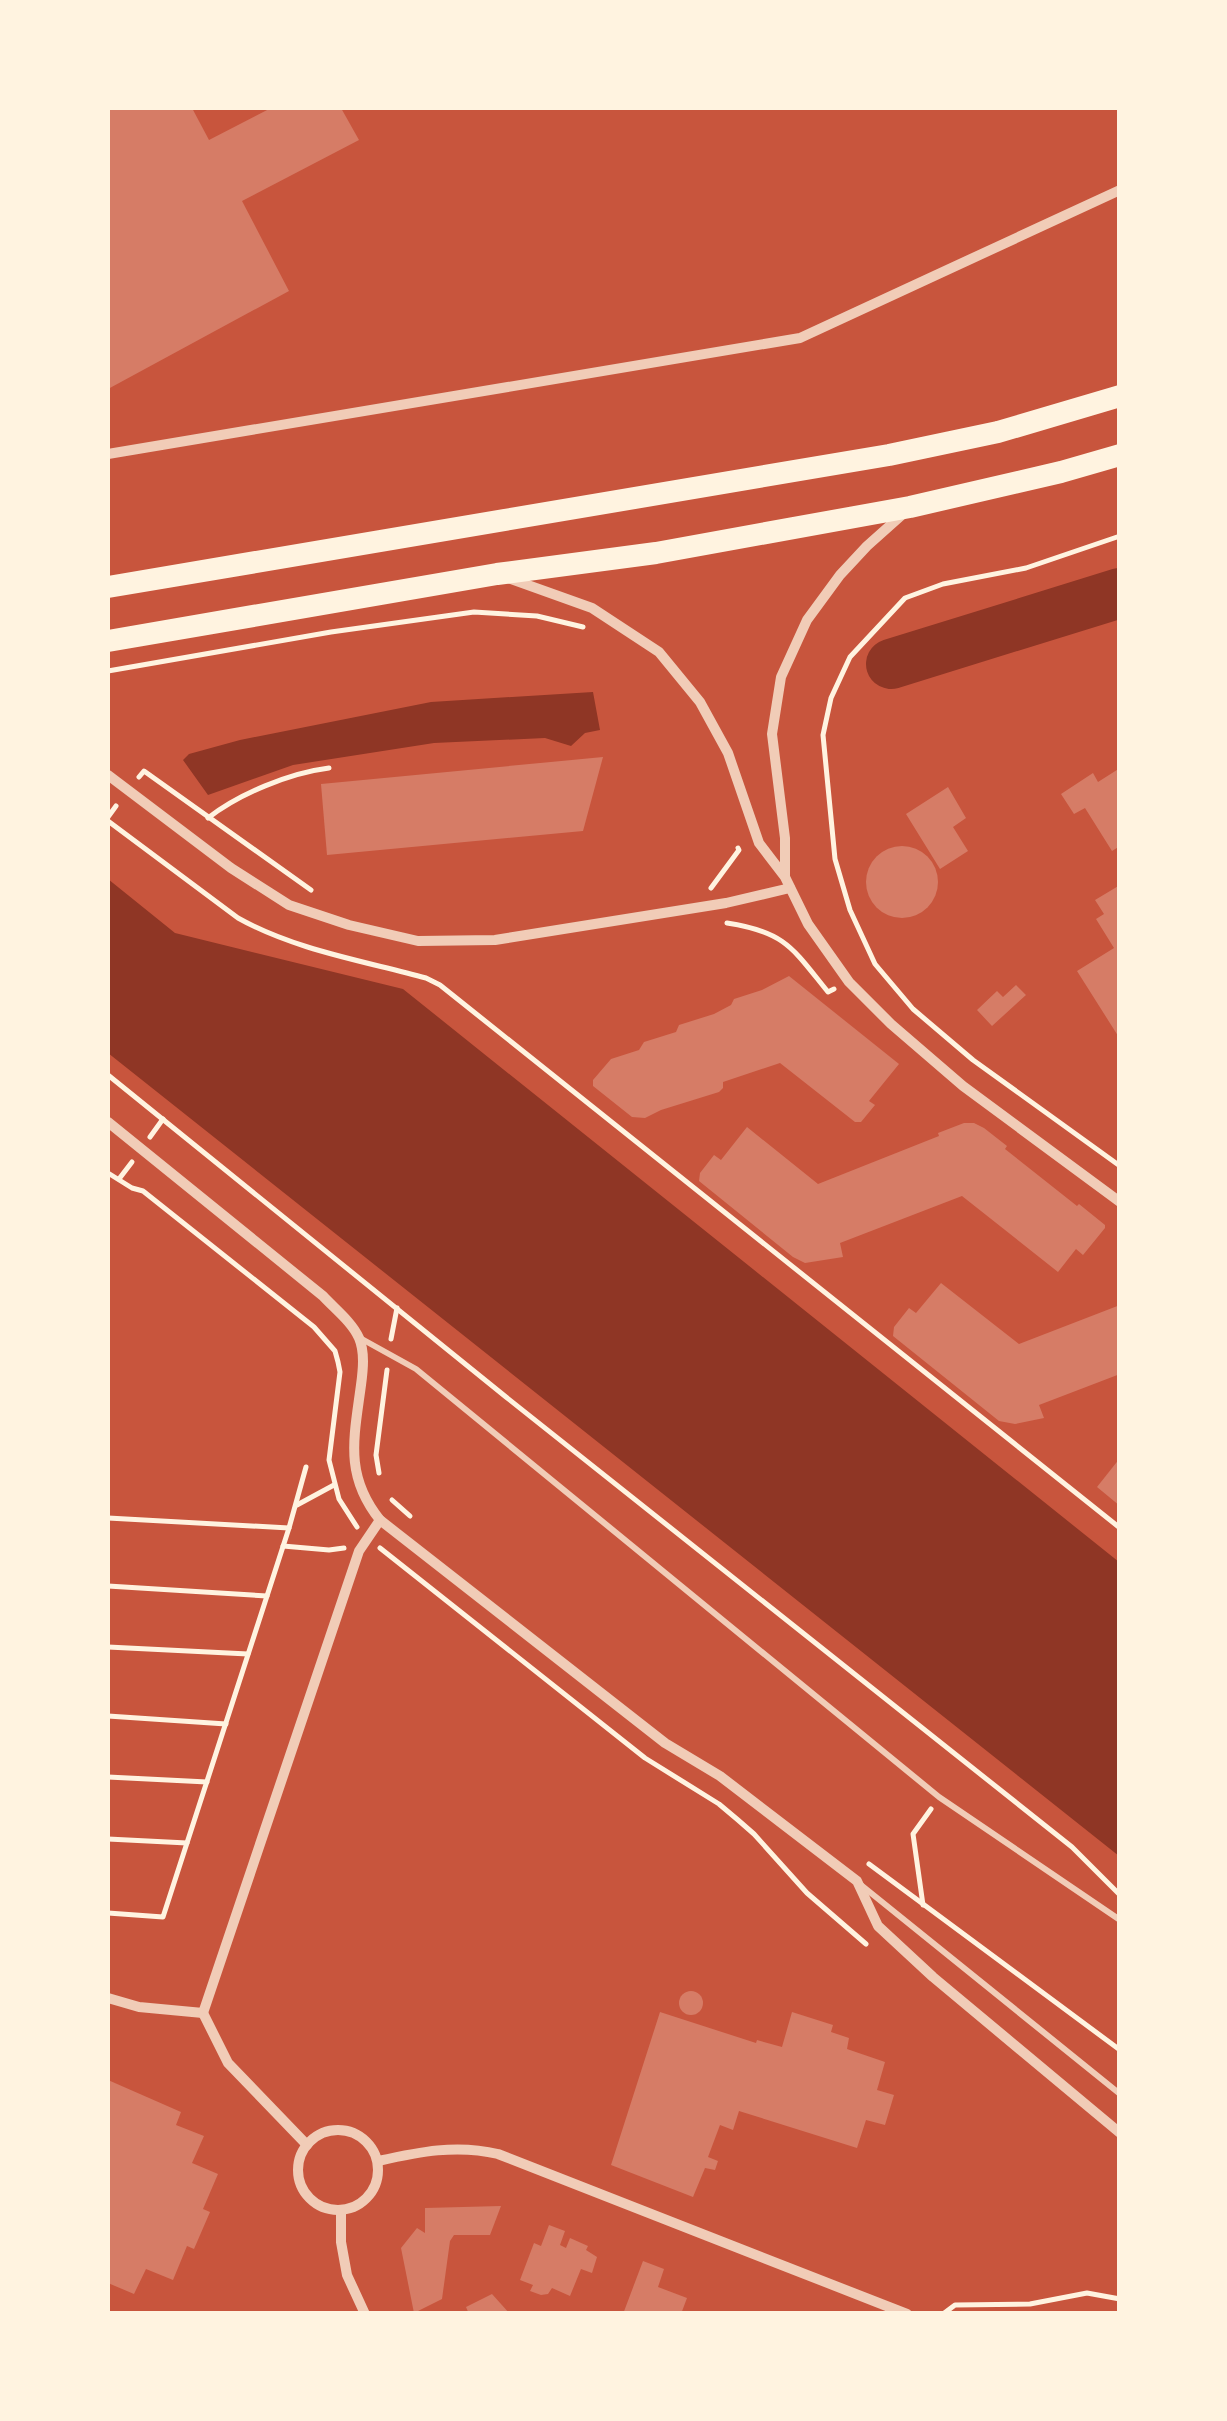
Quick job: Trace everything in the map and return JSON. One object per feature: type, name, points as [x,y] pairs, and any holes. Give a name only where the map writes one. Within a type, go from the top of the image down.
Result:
[{"type":"highway","points":[[108,587],[890,455],[998,432],[1114,396]]},
{"type":"highway","points":[[108,641],[498,574],[656,553],[910,507],[1120,455]]},
{"type":"street","points":[[108,454],[800,338],[1120,190]]},
{"type":"street","points":[[787,882],[772,734],[781,676],[806,620],[840,575],[910,507]]},
{"type":"street","points":[[498,574],[592,608],[659,652],[700,702],[728,753],[760,843],[787,882],[808,924],[849,982],[963,1086],[1120,1202]]},
{"type":"street","points":[[108,775],[231,868],[290,904],[349,925],[418,941],[495,940],[718,904],[787,882]]},
{"type":"street","points":[[108,1122],[323,1296],[360,1338],[363,1359],[354,1431],[355,1476],[368,1505],[380,1520],[665,1743],[720,1776],[856,1882],[878,1926],[1120,2133]]},
{"type":"street","points":[[307,2145],[228,2063],[203,2013],[359,1552],[380,1520]]},
{"type":"street","points":[[108,1998],[140,2007],[203,2013]]},
{"type":"street","points":[[328,2131],[351,2132],[368,2144],[378,2162],[377,2180],[369,2197],[356,2207],[341,2211],[317,2205],[300,2186],[298,2166],[307,2145],[328,2131]]},
{"type":"street","points":[[378,2162],[446,2148],[498,2154],[907,2314]]},
{"type":"street","points":[[341,2211],[347,2275],[365,2314]]},
{"type":"lane","points":[[360,1338],[416,1368],[939,1797],[1120,1920]]},
{"type":"lane","points":[[856,1882],[1120,2094]]},
{"type":"path","points":[[1120,536],[1026,568],[943,584],[906,598],[850,657],[831,698],[823,735],[834,859],[850,910],[875,964],[913,1009],[973,1060],[1120,1166]]},
{"type":"path","points":[[108,671],[330,632],[474,612],[537,616],[591,629]]},
{"type":"path","points":[[208,818],[246,794],[328,768]]},
{"type":"path","points":[[325,900],[144,771],[108,819],[259,930],[440,984],[1120,1528]]},
{"type":"path","points":[[734,835],[739,850],[711,888],[725,923],[754,927],[789,945],[828,992],[849,982]]},
{"type":"path","points":[[108,1075],[1072,1847],[1120,1895]]},
{"type":"path","points":[[108,1173],[143,1191],[328,1341]]},
{"type":"path","points":[[397,1308],[376,1455],[383,1487],[412,1518]]},
{"type":"path","points":[[108,1912],[163,1918],[306,1467]]},
{"type":"path","points":[[296,1505],[334,1485]]},
{"type":"path","points":[[108,1518],[289,1528]]},
{"type":"path","points":[[282,1546],[329,1550],[345,1548],[350,1538],[366,1542],[645,1758],[738,1820],[806,1892],[875,1952]]},
{"type":"path","points":[[108,1586],[267,1596]]},
{"type":"path","points":[[108,1646],[248,1654]]},
{"type":"path","points":[[108,1716],[226,1724]]},
{"type":"path","points":[[108,1776],[207,1782]]},
{"type":"path","points":[[922,1905],[913,1834],[939,1797]]},
{"type":"path","points":[[108,1838],[187,1844]]},
{"type":"path","points":[[860,1856],[1120,2050]]},
{"type":"path","points":[[942,2314],[955,2305],[1030,2304],[1087,2293],[1120,2298]]},
{"type":"shaded area","points":[[593,692],[600,730],[585,733],[571,746],[545,738],[434,743],[293,765],[208,795],[183,760],[189,754],[240,740],[431,702]]},
{"type":"shaded area","points":[[108,879],[175,933],[403,989],[1119,1562],[1119,1856],[108,1053]]},
{"type":"building","points":[[108,108],[192,108],[209,140],[271,108],[341,108],[359,140],[242,201],[289,291],[108,389]]},
{"type":"building","points":[[603,757],[583,831],[327,855],[321,784]]},
{"type":"building","points":[[1120,768],[1120,846],[1112,851],[1085,808],[1074,814],[1061,794],[1093,773],[1098,782]]},
{"type":"building","points":[[948,787],[966,818],[953,827],[968,851],[940,869],[906,814]]},
{"type":"building","points":[[902,846],[927,857],[938,882],[927,907],[902,918],[877,907],[866,882],[877,857]]},
{"type":"building","points":[[1120,885],[1120,1039],[1077,971],[1114,948],[1096,919],[1104,914],[1095,900]]},
{"type":"building","points":[[789,976],[899,1064],[869,1101],[875,1105],[861,1122],[855,1122],[780,1063],[723,1082],[719,1092],[645,1118],[632,1117],[593,1086],[593,1080],[611,1059],[639,1050],[644,1042],[676,1032],[679,1025],[714,1014],[734,999]]},
{"type":"building","points":[[1016,985],[1026,995],[992,1026],[977,1010],[997,991],[1003,997]]},
{"type":"building","points":[[964,1123],[984,1128],[1007,1146],[1005,1149],[1105,1225],[1083,1255],[1076,1249],[1058,1272],[962,1196],[840,1243],[843,1257],[805,1263],[699,1181],[700,1173],[714,1155],[721,1160],[747,1127],[818,1184]]},
{"type":"building","points":[[941,1283],[1019,1344],[1120,1305],[1120,1374],[1039,1405],[1044,1418],[1015,1424],[999,1421],[893,1336],[894,1327],[909,1308],[916,1313]]},
{"type":"building","points":[[1120,1458],[1120,1506],[1097,1487]]},
{"type":"building","points":[[691,1991],[703,2003],[691,2015],[679,2003]]},
{"type":"building","points":[[660,2012],[756,2043],[757,2040],[782,2047],[792,2012],[833,2025],[831,2032],[849,2038],[847,2049],[885,2062],[877,2090],[894,2095],[885,2125],[866,2120],[857,2148],[739,2111],[733,2130],[720,2125],[708,2157],[718,2161],[715,2170],[705,2168],[693,2197],[611,2165]]},
{"type":"building","points":[[108,2080],[181,2112],[176,2125],[204,2136],[192,2163],[218,2174],[203,2209],[210,2212],[194,2249],[187,2246],[173,2280],[146,2269],[134,2294],[108,2283]]},
{"type":"building","points":[[501,2206],[490,2235],[454,2235],[442,2299],[414,2313],[401,2248],[417,2228],[425,2233],[425,2208]]},
{"type":"building","points":[[549,2225],[565,2231],[560,2245],[566,2248],[570,2238],[588,2246],[586,2250],[597,2257],[592,2273],[581,2269],[570,2296],[552,2288],[541,2295],[530,2291],[533,2285],[520,2280],[534,2243],[541,2246]]},
{"type":"building","points":[[643,2261],[664,2269],[658,2287],[687,2298],[681,2314],[623,2314]]},
{"type":"building","points":[[492,2294],[510,2314],[469,2314],[466,2307]]},
{"type":"waterway","points":[[891,664],[1120,593]]}]
